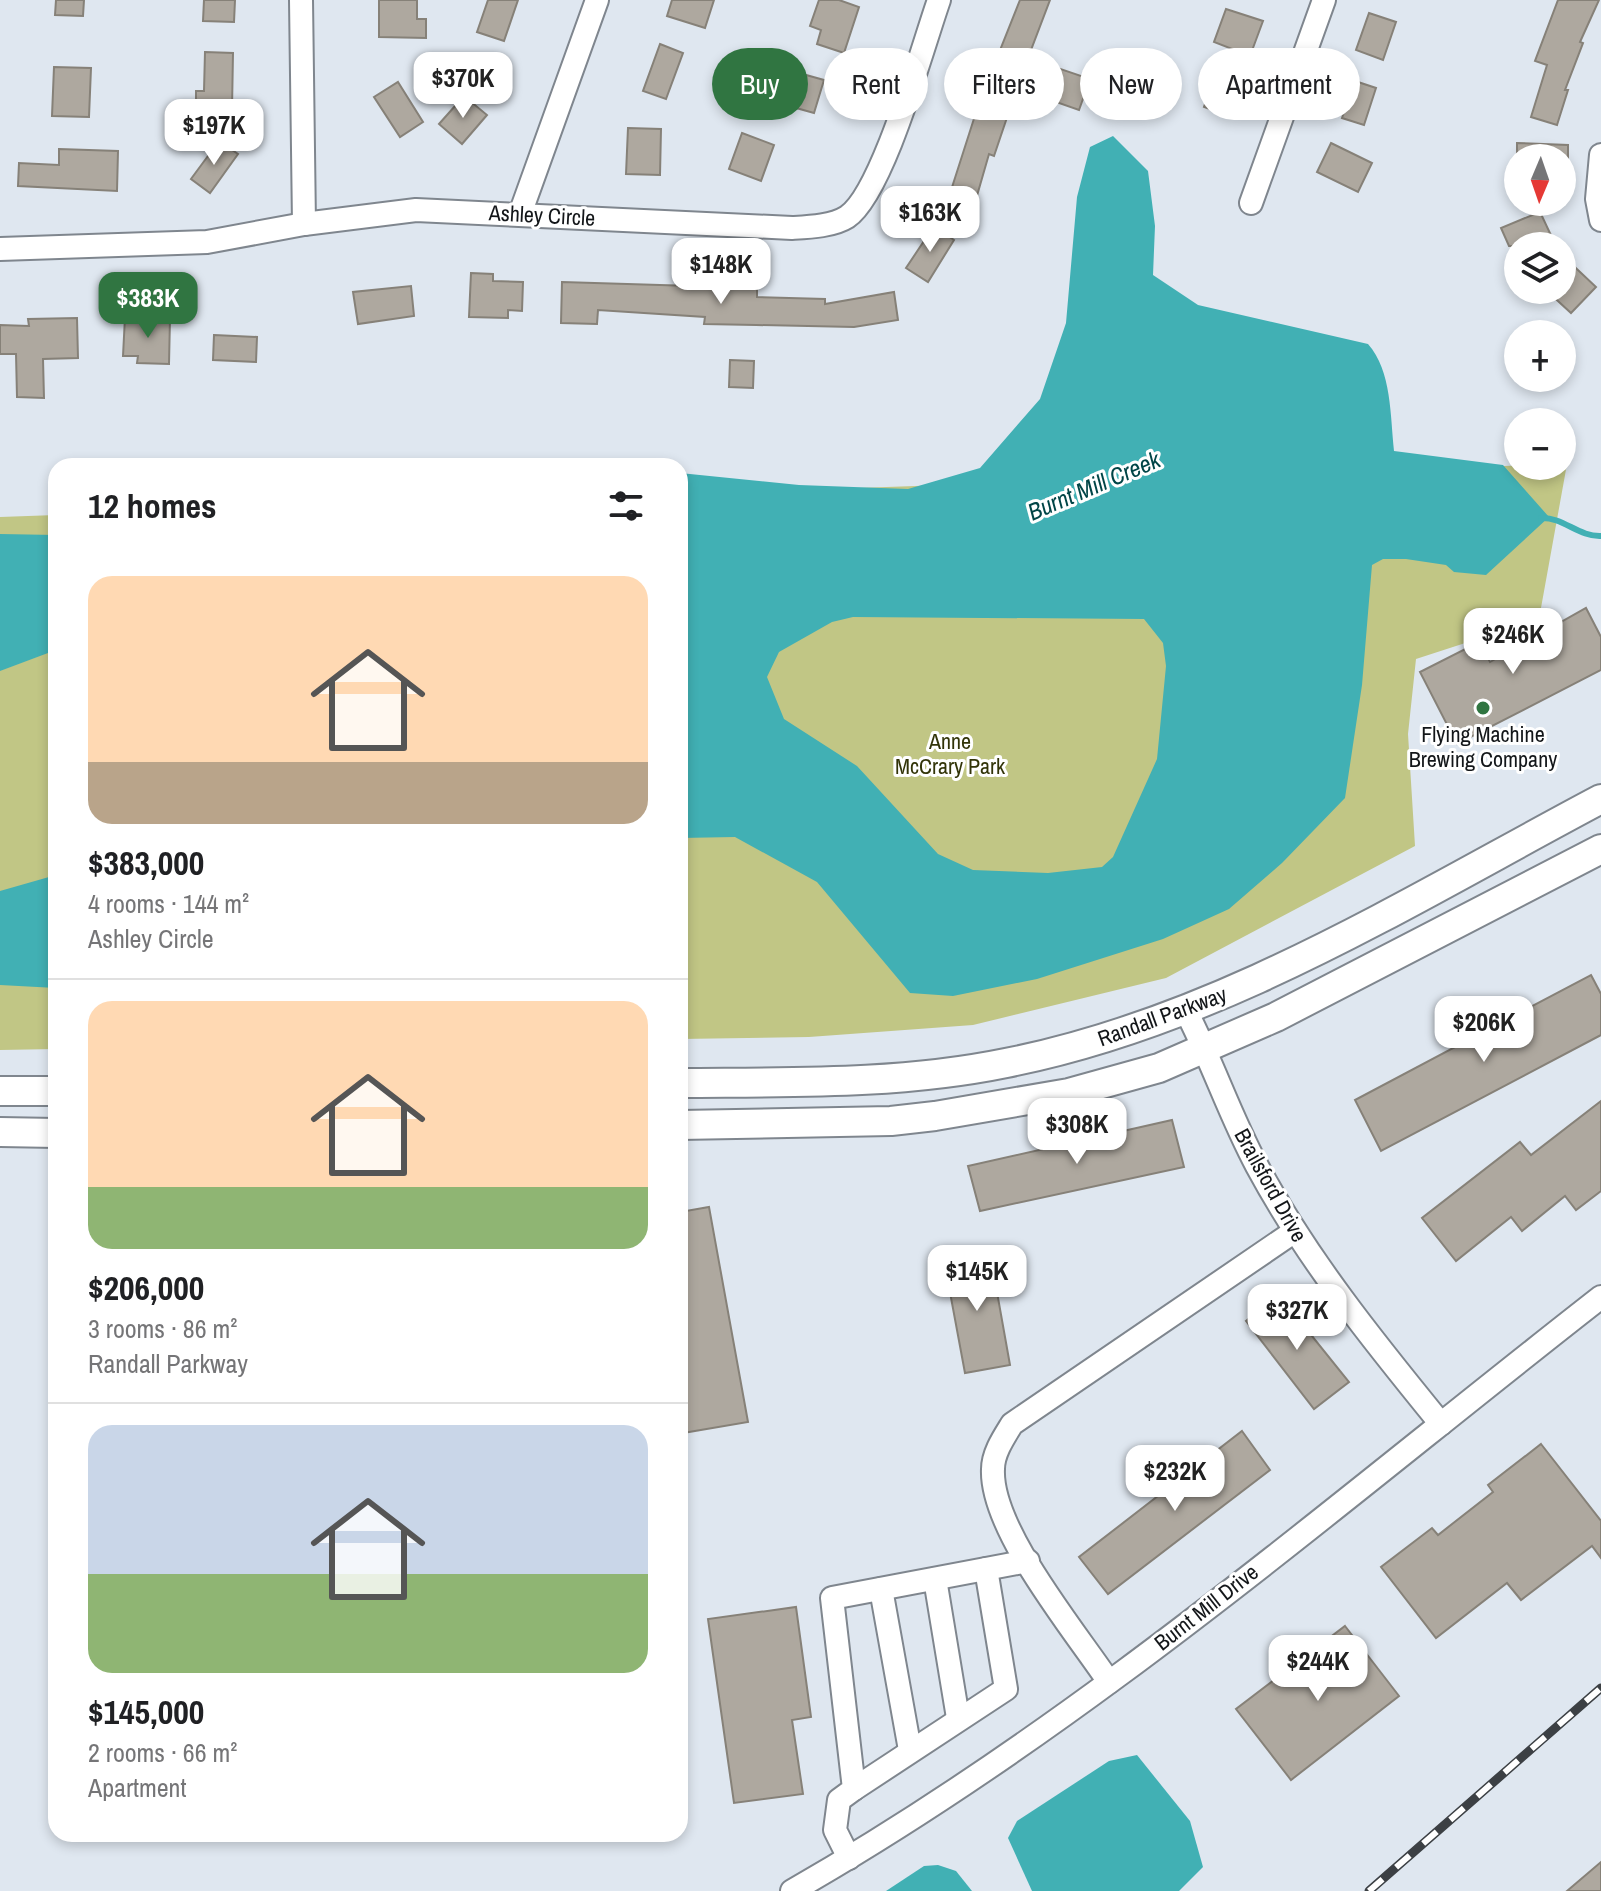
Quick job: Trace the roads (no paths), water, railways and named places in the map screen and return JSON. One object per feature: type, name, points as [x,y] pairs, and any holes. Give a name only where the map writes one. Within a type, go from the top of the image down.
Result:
[{"type":"main road","name":"Randall Parkway","points":[[688,1083],[870,1080],[970,1070],[1088,1044],[1186,1011],[1333,940],[1601,799]]},
{"type":"main road","name":"Randall Parkway","points":[[688,1125],[891,1121],[981,1111],[1097,1085],[1206,1050],[1601,849]]},
{"type":"main road","points":[[0,1091],[48,1091]]},
{"type":"main road","points":[[0,1132],[48,1133]]},
{"type":"street","points":[[301,0],[304,224]]},
{"type":"street","points":[[520,214],[597,0]]},
{"type":"street","name":"Ashley Circle","points":[[0,249],[207,242],[304,224],[416,210],[792,228],[845,219],[859,207],[876,175],[939,0]]},
{"type":"street","points":[[1251,203],[1324,0]]},
{"type":"street","points":[[1601,155],[1597,199],[1601,220]]},
{"type":"street","name":"Brailsford Drive","points":[[1186,1011],[1255,1163],[1295,1231],[1378,1346],[1441,1424]]},
{"type":"street","points":[[1109,1682],[1028,1561],[995,1499],[992,1466],[1012,1424],[1295,1231]]},
{"type":"street","name":"Burnt Mill Drive","points":[[792,1891],[963,1788],[1109,1682],[1601,1297]]},
{"type":"street","points":[[854,1789],[832,1598],[1028,1561]]},
{"type":"street","points":[[849,1858],[835,1830],[839,1800],[958,1718],[1006,1689],[986,1569]]},
{"type":"street","points":[[935,1579],[958,1718]]},
{"type":"street","points":[[881,1589],[910,1750]]},
{"type":"water","points":[[1113,136],[1148,171],[1155,226],[1153,275],[1198,305],[1368,344],[1386,380],[1394,451],[1503,465],[1504,480],[1516,480],[1549,517],[1486,575],[1454,572],[1446,565],[1406,559],[1383,559],[1372,565],[1362,685],[1345,798],[1282,863],[1229,909],[1163,939],[1037,979],[953,996],[910,993],[817,882],[735,837],[688,838],[688,474],[799,485],[908,489],[980,468],[1040,399],[1066,323],[1077,197],[1090,147]],"holes":[[[853,617],[1144,619],[1163,643],[1166,666],[1157,759],[1113,857],[1102,867],[1048,873],[973,870],[938,854],[857,766],[784,719],[767,677],[779,652],[832,622]]]},
{"type":"water","points":[[0,534],[48,535],[48,653],[0,671]]},
{"type":"water","points":[[48,877],[48,988],[0,985],[0,891]]},
{"type":"water","points":[[1137,1755],[1190,1821],[1203,1867],[1179,1891],[1032,1891],[1008,1838],[1017,1821],[1109,1761]]},
{"type":"water","points":[[938,1865],[956,1871],[972,1891],[886,1891],[924,1866]]},
{"type":"waterway","name":"Burnt Mill Creek","points":[[1541,518],[1601,536]]},
{"type":"railway","points":[[1369,1891],[1601,1688]]},
{"type":"place","name":"Flying Machine Brewing Company","points":[[1483,708]]},
{"type":"park label","name":"Anne McCrary Park","points":[[950,754]]}]
